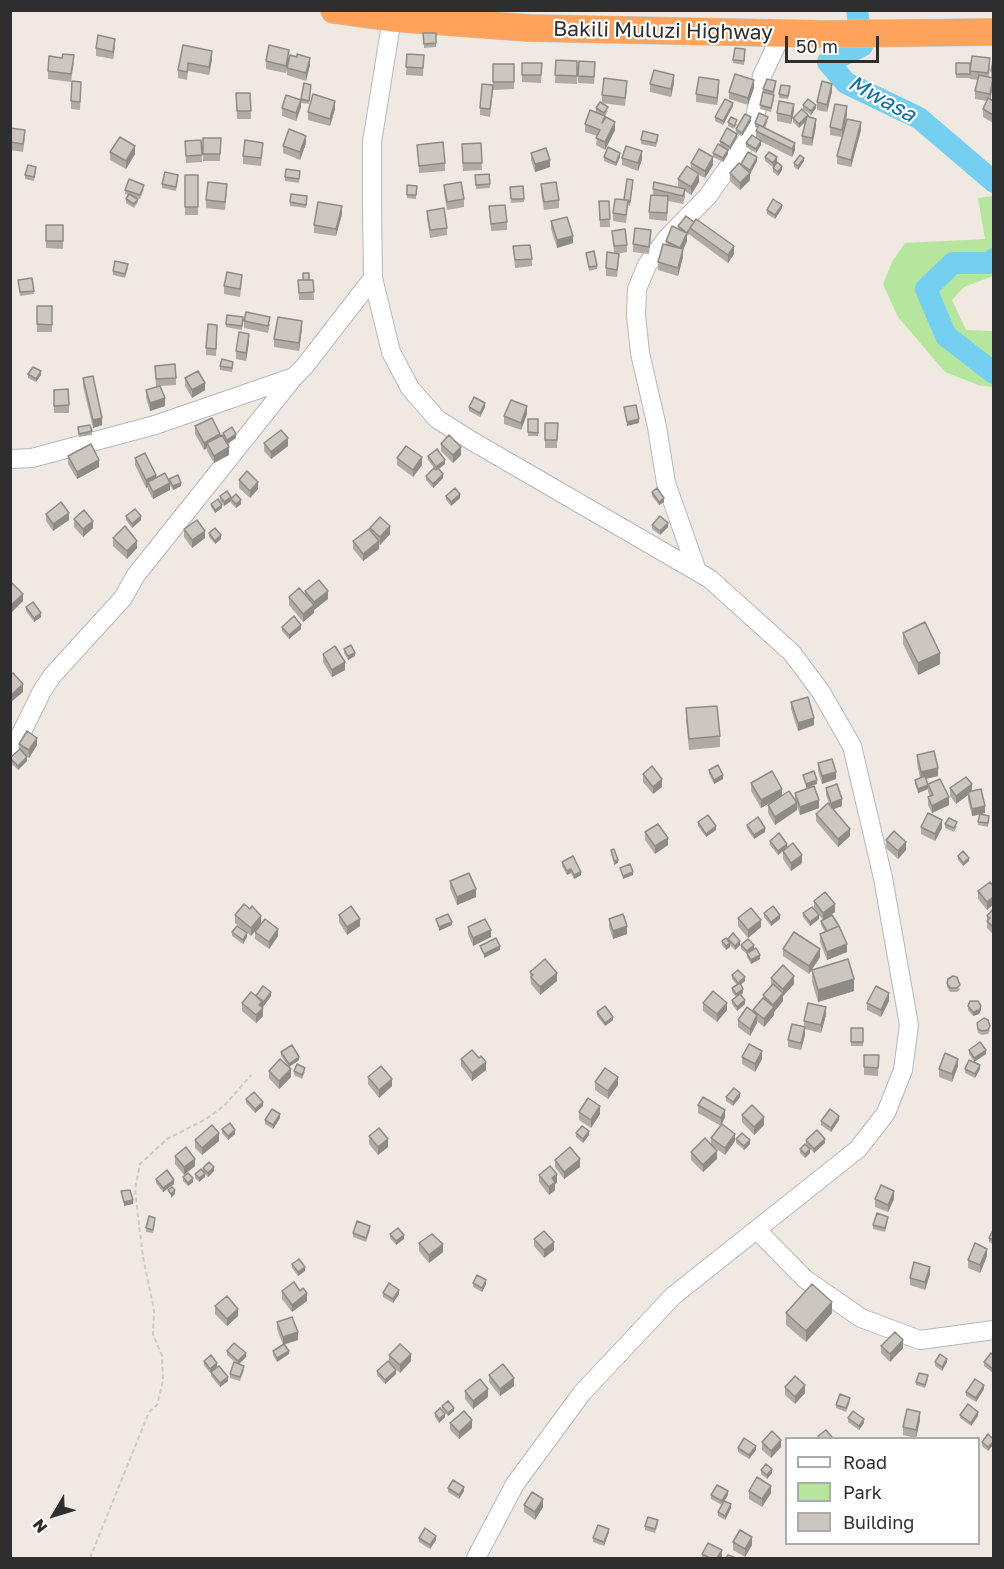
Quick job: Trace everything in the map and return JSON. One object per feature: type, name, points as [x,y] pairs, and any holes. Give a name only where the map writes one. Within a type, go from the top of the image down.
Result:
[{"type":"highway","name":"Bakili Muluzi Highway","points":[[334,10],[392,18],[529,28],[824,34],[993,32]]},
{"type":"street","points":[[392,18],[372,142],[373,278],[391,352],[410,388],[437,419],[710,579],[792,653],[821,692],[852,746],[883,878],[909,1025],[903,1070],[886,1113],[858,1149],[673,1296],[582,1394],[515,1484],[476,1558]]},
{"type":"street","points":[[697,571],[666,483],[657,427],[640,353],[636,315],[637,289],[647,265],[659,248],[708,196],[753,132],[762,76],[783,33]]},
{"type":"street","points":[[10,756],[47,684],[123,597],[136,575],[373,278]]},
{"type":"street","points":[[10,459],[32,458],[155,425],[294,377]]},
{"type":"street","points":[[757,1230],[805,1279],[861,1318],[920,1340],[993,1330]]},
{"type":"path","points":[[90,1558],[149,1412],[157,1405],[163,1381],[162,1356],[153,1334],[154,1310],[143,1257],[135,1189],[140,1164],[167,1139],[206,1119],[224,1106],[251,1075]]},
{"type":"green space","points":[[993,196],[993,276],[964,287],[952,300],[966,330],[993,331],[993,387],[978,385],[945,372],[898,317],[883,284],[892,262],[905,243],[985,239],[978,198]]},
{"type":"building","points":[[423,33],[436,33],[436,43],[424,44]]},
{"type":"building","points":[[98,35],[115,39],[113,52],[96,48]]},
{"type":"building","points":[[183,45],[212,51],[209,67],[188,63],[187,72],[178,70]]},
{"type":"building","points":[[269,45],[289,50],[286,66],[266,61]]},
{"type":"building","points":[[735,48],[745,49],[744,61],[733,60]]},
{"type":"building","points":[[63,54],[74,55],[71,74],[48,71],[49,56],[62,58]]},
{"type":"building","points":[[297,54],[310,58],[306,73],[287,68],[290,55],[297,57]]},
{"type":"building","points":[[407,54],[424,55],[423,68],[406,67]]},
{"type":"building","points":[[972,56],[990,58],[988,73],[970,71]]},
{"type":"building","points":[[556,60],[577,61],[577,76],[555,75]]},
{"type":"building","points":[[579,61],[595,62],[594,77],[578,76]]},
{"type":"building","points":[[522,63],[542,63],[541,75],[522,75]]},
{"type":"building","points":[[956,63],[970,63],[970,74],[956,74]]},
{"type":"building","points":[[493,64],[514,64],[514,82],[493,82]]},
{"type":"building","points":[[654,70],[674,75],[671,89],[650,84]]},
{"type":"building","points":[[735,74],[754,80],[748,98],[729,92]]},
{"type":"building","points":[[979,75],[993,78],[990,94],[975,91]]},
{"type":"building","points":[[699,77],[719,80],[717,98],[696,94]]},
{"type":"building","points":[[604,78],[627,81],[625,98],[602,95]]},
{"type":"building","points":[[767,79],[776,81],[773,92],[763,89]]},
{"type":"building","points":[[72,81],[81,82],[80,102],[71,101]]},
{"type":"building","points":[[822,81],[832,84],[827,105],[817,102]]},
{"type":"building","points":[[304,83],[311,85],[309,101],[301,99]]},
{"type":"building","points":[[482,84],[493,85],[490,109],[480,108]]},
{"type":"building","points":[[781,85],[790,86],[788,96],[779,94]]},
{"type":"building","points":[[763,92],[774,95],[771,108],[760,105]]},
{"type":"building","points":[[236,93],[250,93],[251,111],[237,111]]},
{"type":"building","points":[[313,94],[335,101],[330,119],[308,112]]},
{"type":"building","points":[[286,95],[301,100],[296,113],[282,108]]},
{"type":"building","points":[[988,98],[993,101],[993,115],[983,109]]},
{"type":"building","points":[[725,99],[733,103],[723,121],[715,117]]},
{"type":"building","points":[[808,99],[816,105],[811,111],[803,105]]},
{"type":"building","points":[[779,101],[794,104],[791,116],[777,113]]},
{"type":"building","points":[[600,102],[608,107],[604,113],[596,108]]},
{"type":"building","points":[[835,104],[847,106],[842,130],[830,127]]},
{"type":"building","points":[[802,109],[808,115],[799,124],[793,118]]},
{"type":"building","points":[[590,110],[605,116],[602,123],[606,117],[615,122],[605,142],[596,138],[600,130],[585,124]]},
{"type":"building","points":[[759,113],[768,117],[763,127],[755,123]]},
{"type":"building","points":[[745,114],[751,117],[742,133],[736,129]]},
{"type":"building","points":[[807,116],[816,119],[812,138],[802,136]]},
{"type":"building","points":[[731,117],[737,120],[734,126],[728,122]]},
{"type":"building","points":[[847,119],[861,122],[851,160],[837,156]]},
{"type":"building","points":[[759,125],[795,143],[792,149],[756,131]]},
{"type":"building","points":[[10,128],[25,130],[23,144],[10,142]]},
{"type":"building","points":[[727,128],[737,134],[730,147],[720,141]]},
{"type":"building","points":[[289,129],[306,136],[300,152],[283,146]]},
{"type":"building","points":[[643,131],[658,135],[656,143],[641,140]]},
{"type":"building","points":[[752,135],[761,141],[756,149],[746,143]]},
{"type":"building","points":[[120,137],[135,146],[126,161],[110,152]]},
{"type":"building","points":[[203,138],[221,138],[220,154],[203,154]]},
{"type":"building","points":[[201,140],[202,155],[186,156],[185,141]]},
{"type":"building","points":[[245,140],[263,143],[261,158],[243,156]]},
{"type":"building","points":[[443,142],[445,163],[419,166],[417,145]]},
{"type":"building","points":[[481,143],[482,163],[463,163],[462,144]]},
{"type":"building","points":[[718,144],[728,150],[723,158],[713,153]]},
{"type":"building","points":[[626,146],[642,151],[638,163],[622,158]]},
{"type":"building","points":[[608,147],[620,153],[616,163],[604,157]]},
{"type":"building","points":[[546,148],[550,160],[535,164],[531,153]]},
{"type":"building","points":[[699,149],[713,157],[705,171],[691,163]]},
{"type":"building","points":[[748,152],[757,157],[750,170],[741,164]]},
{"type":"building","points":[[769,152],[777,157],[773,163],[765,157]]},
{"type":"building","points":[[800,155],[804,158],[798,166],[794,163]]},
{"type":"building","points":[[777,162],[782,166],[778,172],[773,168]]},
{"type":"building","points":[[739,163],[750,173],[740,183],[730,173]]},
{"type":"building","points":[[28,165],[36,167],[34,177],[25,175]]},
{"type":"building","points":[[687,166],[699,174],[691,187],[678,179]]},
{"type":"building","points":[[286,169],[300,171],[299,179],[285,177]]},
{"type":"building","points":[[165,172],[178,175],[176,187],[162,184]]},
{"type":"building","points":[[489,174],[490,184],[476,185],[475,175]]},
{"type":"building","points":[[185,175],[198,175],[198,207],[185,207]]},
{"type":"building","points":[[129,179],[144,185],[140,195],[125,190]]},
{"type":"building","points":[[627,179],[633,180],[630,202],[624,200]]},
{"type":"building","points":[[208,182],[227,184],[225,202],[206,200]]},
{"type":"building","points":[[461,182],[464,199],[447,202],[444,185]]},
{"type":"building","points":[[556,182],[559,200],[544,202],[541,184]]},
{"type":"building","points":[[654,182],[685,189],[683,196],[653,189]]},
{"type":"building","points":[[407,185],[417,186],[416,195],[407,195]]},
{"type":"building","points":[[523,186],[524,199],[511,199],[510,187]]},
{"type":"building","points":[[129,194],[138,199],[134,204],[126,199]]},
{"type":"building","points":[[291,194],[307,196],[306,205],[290,202]]},
{"type":"building","points":[[651,195],[668,196],[667,213],[649,212]]},
{"type":"building","points":[[615,199],[628,200],[626,215],[613,213]]},
{"type":"building","points":[[773,199],[782,205],[775,215],[767,210]]},
{"type":"building","points":[[599,201],[609,201],[610,219],[600,220]]},
{"type":"building","points":[[318,202],[342,206],[336,229],[314,225]]},
{"type":"building","points":[[505,205],[507,222],[491,224],[489,206]]},
{"type":"building","points":[[444,208],[447,228],[430,230],[427,211]]},
{"type":"building","points":[[686,216],[694,222],[687,233],[678,226]]},
{"type":"building","points":[[567,217],[573,236],[557,240],[551,221]]},
{"type":"building","points":[[696,219],[734,246],[728,255],[690,228]]},
{"type":"building","points":[[46,225],[63,225],[63,241],[46,241]]},
{"type":"building","points":[[672,226],[687,233],[680,248],[666,241]]},
{"type":"building","points":[[635,228],[651,230],[649,247],[633,244]]},
{"type":"building","points":[[625,229],[627,245],[614,246],[612,231]]},
{"type":"building","points":[[663,244],[683,249],[678,268],[658,262]]},
{"type":"building","points":[[530,245],[532,259],[515,260],[513,246]]},
{"type":"building","points":[[594,251],[597,266],[589,267],[586,253]]},
{"type":"building","points":[[607,252],[619,254],[617,270],[606,268]]},
{"type":"building","points":[[115,261],[128,264],[125,274],[113,271]]},
{"type":"building","points":[[227,272],[242,275],[240,289],[224,286]]},
{"type":"building","points":[[303,273],[309,273],[309,280],[303,280]]},
{"type":"building","points":[[32,278],[34,291],[20,292],[18,280]]},
{"type":"building","points":[[298,280],[313,280],[314,292],[299,293]]},
{"type":"building","points":[[37,306],[52,306],[52,325],[37,324]]},
{"type":"building","points":[[246,312],[270,317],[268,326],[244,321]]},
{"type":"building","points":[[227,315],[243,317],[242,326],[226,324]]},
{"type":"building","points":[[278,317],[302,321],[299,343],[274,339]]},
{"type":"building","points":[[208,324],[217,325],[216,349],[206,348]]},
{"type":"building","points":[[239,332],[249,334],[246,353],[236,351]]},
{"type":"building","points":[[222,359],[233,362],[232,368],[220,366]]},
{"type":"building","points":[[175,364],[176,378],[156,379],[155,366]]},
{"type":"building","points":[[33,367],[41,371],[36,379],[28,374]]},
{"type":"building","points":[[198,371],[205,383],[192,390],[185,378]]},
{"type":"building","points":[[93,376],[102,418],[93,420],[83,378]]},
{"type":"building","points":[[160,386],[165,398],[150,403],[146,390]]},
{"type":"building","points":[[68,389],[69,405],[54,406],[54,390]]},
{"type":"building","points":[[474,397],[485,403],[480,413],[469,407]]},
{"type":"building","points":[[511,400],[527,406],[521,423],[504,416]]},
{"type":"building","points":[[636,405],[639,419],[627,422],[624,407]]},
{"type":"building","points":[[212,418],[220,434],[204,443],[195,426]]},
{"type":"building","points":[[528,419],[538,419],[538,433],[528,432]]},
{"type":"building","points":[[545,423],[558,423],[557,440],[545,440]]},
{"type":"building","points":[[90,425],[92,431],[79,434],[78,427]]},
{"type":"building","points":[[232,427],[236,434],[227,440],[223,433]]},
{"type":"building","points":[[281,430],[288,438],[271,452],[264,443]]},
{"type":"building","points":[[222,435],[229,447],[214,456],[207,443]]},
{"type":"building","points":[[449,435],[461,447],[453,455],[441,444]]},
{"type":"building","points":[[91,444],[99,460],[77,472],[68,456]]},
{"type":"building","points":[[406,446],[422,457],[413,470],[397,458]]},
{"type":"building","points":[[437,449],[445,460],[436,467],[428,456]]},
{"type":"building","points":[[145,453],[156,475],[146,480],[135,458]]},
{"type":"building","points":[[434,468],[436,470],[438,468],[443,474],[433,484],[426,476]]},
{"type":"building","points":[[247,471],[258,482],[250,491],[239,480]]},
{"type":"building","points":[[165,473],[170,483],[153,492],[148,482]]},
{"type":"building","points":[[178,475],[181,483],[173,486],[169,479]]},
{"type":"building","points":[[455,488],[460,494],[451,502],[446,496]]},
{"type":"building","points":[[657,488],[664,498],[659,502],[652,492]]},
{"type":"building","points":[[227,491],[231,497],[224,502],[220,496]]},
{"type":"building","points":[[236,494],[241,500],[236,504],[231,499]]},
{"type":"building","points":[[218,499],[222,505],[215,510],[211,504]]},
{"type":"building","points":[[61,502],[69,513],[53,524],[46,514]]},
{"type":"building","points":[[135,509],[141,516],[132,524],[126,516]]},
{"type":"building","points":[[84,510],[93,521],[83,529],[74,519]]},
{"type":"building","points":[[660,516],[668,523],[660,531],[652,525]]},
{"type":"building","points":[[380,517],[390,526],[380,537],[370,528]]},
{"type":"building","points":[[197,520],[205,531],[192,540],[184,529]]},
{"type":"building","points":[[125,526],[137,541],[127,551],[113,538]]},
{"type":"building","points":[[215,528],[221,535],[215,541],[209,533]]},
{"type":"building","points":[[369,529],[379,541],[363,554],[353,541]]},
{"type":"building","points":[[319,580],[328,591],[314,602],[305,591]]},
{"type":"building","points":[[10,583],[23,594],[10,606]]},
{"type":"building","points":[[299,588],[314,605],[303,614],[289,597]]},
{"type":"building","points":[[33,602],[41,613],[34,618],[26,607]]},
{"type":"building","points":[[294,616],[301,625],[289,635],[282,627]]},
{"type":"building","points":[[925,622],[940,653],[918,663],[903,633]]},
{"type":"building","points":[[351,645],[355,653],[348,656],[344,649]]},
{"type":"building","points":[[335,646],[345,662],[332,670],[323,654]]},
{"type":"building","points":[[13,673],[23,684],[10,696],[10,675]]},
{"type":"building","points":[[808,697],[814,718],[798,723],[791,702]]},
{"type":"building","points":[[717,706],[720,736],[689,739],[686,708]]},
{"type":"building","points":[[27,731],[37,738],[29,750],[19,744]]},
{"type":"building","points":[[20,749],[27,757],[18,766],[10,758]]},
{"type":"building","points":[[934,751],[938,768],[921,772],[917,755]]},
{"type":"building","points":[[832,759],[836,772],[822,776],[818,763]]},
{"type":"building","points":[[718,765],[723,775],[714,780],[709,770]]},
{"type":"building","points":[[652,766],[662,779],[653,787],[643,774]]},
{"type":"building","points":[[772,771],[782,789],[761,800],[751,783]]},
{"type":"building","points":[[814,771],[817,780],[806,784],[803,775]]},
{"type":"building","points":[[925,776],[928,785],[918,789],[915,780]]},
{"type":"building","points":[[966,777],[972,784],[956,796],[950,788]]},
{"type":"building","points":[[940,779],[949,797],[932,806],[928,797],[933,795],[928,784]]},
{"type":"building","points":[[837,784],[842,799],[831,803],[826,788]]},
{"type":"building","points":[[814,786],[819,800],[800,807],[795,793]]},
{"type":"building","points":[[981,789],[985,806],[972,809],[968,792]]},
{"type":"building","points":[[789,791],[797,803],[775,817],[768,805]]},
{"type":"building","points":[[828,803],[850,829],[838,839],[816,814]]},
{"type":"building","points":[[928,813],[942,820],[935,834],[921,827]]},
{"type":"building","points":[[980,814],[989,816],[988,823],[978,822]]},
{"type":"building","points":[[708,815],[716,826],[706,834],[698,822]]},
{"type":"building","points":[[758,817],[765,828],[754,835],[747,825]]},
{"type":"building","points":[[949,818],[957,822],[954,828],[945,824]]},
{"type":"building","points":[[658,824],[668,838],[655,846],[645,832]]},
{"type":"building","points":[[894,831],[906,842],[898,851],[886,840]]},
{"type":"building","points":[[779,833],[787,844],[778,851],[770,841]]},
{"type":"building","points":[[793,843],[802,855],[791,863],[783,851]]},
{"type":"building","points":[[614,849],[618,860],[614,861],[611,850]]},
{"type":"building","points":[[963,851],[969,858],[963,863],[958,856]]},
{"type":"building","points":[[573,856],[581,872],[574,875],[571,869],[567,871],[562,862]]},
{"type":"building","points":[[630,864],[633,872],[623,876],[620,868]]},
{"type":"building","points":[[469,873],[476,889],[457,897],[450,881]]},
{"type":"building","points":[[990,882],[993,886],[993,897],[987,902],[978,891]]},
{"type":"building","points":[[825,892],[835,904],[823,913],[814,901]]},
{"type":"building","points":[[244,904],[250,909],[252,906],[261,916],[251,928],[235,915]]},
{"type":"building","points":[[351,906],[360,919],[347,927],[339,915]]},
{"type":"building","points":[[773,906],[780,915],[771,922],[764,913]]},
{"type":"building","points":[[812,907],[819,915],[810,922],[803,913]]},
{"type":"building","points":[[751,908],[761,920],[748,930],[738,918]]},
{"type":"building","points":[[993,909],[993,927],[987,921],[990,918],[987,916]]},
{"type":"building","points":[[448,914],[452,922],[439,927],[436,919]]},
{"type":"building","points":[[623,914],[627,926],[613,931],[609,919]]},
{"type":"building","points":[[832,915],[839,926],[827,931],[821,921]]},
{"type":"building","points":[[265,919],[278,929],[269,942],[255,932]]},
{"type":"building","points":[[485,919],[491,930],[473,938],[468,927]]},
{"type":"building","points":[[237,926],[247,933],[243,940],[232,932]]},
{"type":"building","points":[[839,926],[847,944],[827,952],[820,934]]},
{"type":"building","points":[[794,932],[820,949],[809,966],[783,949]]},
{"type":"building","points":[[733,933],[740,941],[735,946],[728,939]]},
{"type":"building","points":[[496,938],[500,946],[484,954],[480,946]]},
{"type":"building","points":[[726,938],[730,943],[726,946],[722,941]]},
{"type":"building","points":[[748,939],[754,945],[747,951],[741,945]]},
{"type":"building","points":[[756,948],[760,955],[751,960],[747,953]]},
{"type":"building","points":[[545,959],[557,973],[540,987],[531,977],[533,975],[530,972]]},
{"type":"building","points":[[848,959],[854,979],[818,990],[812,970]]},
{"type":"building","points":[[783,965],[794,976],[783,989],[771,978]]},
{"type":"building","points":[[738,970],[745,977],[738,983],[732,975]]},
{"type":"building","points":[[953,976],[957,977],[960,985],[957,988],[950,988],[947,983],[948,979]]},
{"type":"building","points":[[740,983],[743,989],[736,994],[732,988]]},
{"type":"building","points":[[773,984],[783,993],[773,1005],[763,995]]},
{"type":"building","points":[[263,986],[271,992],[263,1003],[256,996]]},
{"type":"building","points":[[876,986],[889,993],[881,1010],[867,1003]]},
{"type":"building","points":[[713,991],[727,1003],[717,1014],[703,1003]]},
{"type":"building","points":[[251,992],[263,1001],[259,1005],[263,1008],[256,1015],[242,1003]]},
{"type":"building","points":[[740,994],[745,1000],[737,1007],[732,1000]]},
{"type":"building","points":[[763,998],[774,1007],[764,1019],[753,1010]]},
{"type":"building","points":[[970,1001],[978,1001],[981,1006],[979,1010],[973,1012],[968,1006]]},
{"type":"building","points":[[808,1003],[826,1007],[821,1025],[804,1021]]},
{"type":"building","points":[[605,1006],[613,1017],[605,1023],[597,1012]]},
{"type":"building","points":[[747,1007],[757,1015],[750,1029],[738,1020]]},
{"type":"building","points":[[984,1018],[988,1020],[990,1026],[988,1030],[982,1031],[978,1029],[977,1023]]},
{"type":"building","points":[[792,1024],[805,1027],[801,1043],[788,1040]]},
{"type":"building","points":[[851,1028],[863,1028],[863,1042],[851,1042]]},
{"type":"building","points":[[980,1042],[986,1050],[974,1058],[969,1050]]},
{"type":"building","points":[[749,1044],[762,1051],[755,1064],[742,1057]]},
{"type":"building","points":[[292,1045],[299,1057],[289,1064],[281,1052]]},
{"type":"building","points":[[472,1050],[486,1062],[472,1073],[461,1059]]},
{"type":"building","points":[[945,1053],[958,1059],[952,1074],[939,1069]]},
{"type":"building","points":[[864,1055],[879,1055],[878,1068],[864,1067]]},
{"type":"building","points":[[280,1059],[291,1069],[279,1081],[269,1071]]},
{"type":"building","points":[[969,1060],[980,1065],[975,1074],[965,1069]]},
{"type":"building","points":[[297,1064],[305,1068],[302,1075],[294,1071]]},
{"type":"building","points":[[381,1066],[392,1079],[379,1090],[368,1077]]},
{"type":"building","points":[[605,1068],[618,1077],[608,1091],[595,1082]]},
{"type":"building","points":[[734,1088],[740,1093],[733,1102],[726,1097]]},
{"type":"building","points":[[254,1092],[263,1102],[255,1109],[246,1099]]},
{"type":"building","points":[[703,1097],[725,1110],[721,1118],[698,1105]]},
{"type":"building","points":[[588,1098],[600,1106],[591,1120],[579,1112]]},
{"type":"building","points":[[752,1105],[764,1117],[754,1127],[742,1115]]},
{"type":"building","points":[[272,1109],[280,1114],[273,1125],[265,1120]]},
{"type":"building","points":[[830,1109],[839,1116],[831,1128],[821,1121]]},
{"type":"building","points":[[230,1123],[235,1130],[228,1136],[222,1129]]},
{"type":"building","points":[[722,1124],[735,1134],[725,1148],[711,1138]]},
{"type":"building","points":[[212,1125],[219,1133],[202,1148],[195,1140]]},
{"type":"building","points":[[582,1126],[589,1131],[583,1139],[576,1133]]},
{"type":"building","points":[[379,1128],[388,1139],[378,1147],[369,1136]]},
{"type":"building","points":[[817,1130],[825,1139],[814,1149],[806,1140]]},
{"type":"building","points":[[742,1133],[750,1140],[744,1146],[736,1139]]},
{"type":"building","points":[[705,1138],[717,1151],[703,1165],[691,1152]]},
{"type":"building","points":[[805,1144],[810,1149],[805,1154],[800,1149]]},
{"type":"building","points":[[186,1147],[195,1159],[184,1167],[175,1156]]},
{"type":"building","points":[[570,1147],[580,1159],[564,1172],[555,1160]]},
{"type":"building","points":[[209,1162],[214,1167],[208,1173],[203,1168]]},
{"type":"building","points":[[550,1166],[557,1174],[552,1178],[555,1182],[549,1187],[539,1175]]},
{"type":"building","points":[[201,1169],[205,1174],[199,1178],[195,1174]]},
{"type":"building","points":[[167,1170],[174,1180],[163,1188],[156,1179]]},
{"type":"building","points":[[188,1173],[193,1178],[188,1183],[183,1177]]},
{"type":"building","points":[[881,1185],[894,1191],[888,1205],[875,1199]]},
{"type":"building","points":[[172,1187],[175,1190],[171,1194],[168,1190]]},
{"type":"building","points":[[130,1190],[133,1200],[124,1202],[121,1191]]},
{"type":"building","points":[[877,1213],[888,1217],[885,1228],[873,1225]]},
{"type":"building","points":[[149,1216],[155,1218],[153,1230],[146,1228]]},
{"type":"building","points":[[357,1221],[370,1226],[366,1238],[353,1233]]},
{"type":"building","points":[[398,1228],[404,1235],[396,1241],[390,1234]]},
{"type":"building","points":[[544,1231],[554,1242],[544,1250],[534,1239]]},
{"type":"building","points":[[432,1234],[443,1244],[429,1255],[419,1243]]},
{"type":"building","points":[[975,1243],[987,1249],[980,1265],[968,1260]]},
{"type":"building","points":[[299,1259],[305,1267],[298,1272],[292,1264]]},
{"type":"building","points":[[914,1262],[930,1267],[925,1282],[910,1278]]},
{"type":"building","points":[[477,1275],[486,1280],[482,1288],[473,1283]]},
{"type":"building","points":[[294,1282],[300,1291],[303,1288],[307,1293],[292,1305],[282,1291]]},
{"type":"building","points":[[389,1283],[399,1290],[393,1299],[383,1293]]},
{"type":"building","points":[[812,1284],[832,1302],[806,1331],[786,1313]]},
{"type":"building","points":[[227,1296],[238,1309],[227,1319],[215,1306]]},
{"type":"building","points":[[292,1317],[298,1332],[283,1337],[277,1322]]},
{"type":"building","points":[[895,1332],[903,1340],[890,1354],[881,1346]]},
{"type":"building","points":[[234,1343],[246,1353],[238,1361],[227,1351]]},
{"type":"building","points":[[284,1344],[289,1351],[277,1358],[273,1351]]},
{"type":"building","points":[[400,1344],[411,1354],[400,1365],[389,1355]]},
{"type":"building","points":[[991,1353],[993,1355],[993,1369],[984,1362]]},
{"type":"building","points":[[940,1354],[947,1359],[942,1367],[935,1362]]},
{"type":"building","points":[[211,1355],[217,1363],[210,1369],[204,1361]]},
{"type":"building","points":[[388,1361],[396,1370],[385,1380],[377,1371]]},
{"type":"building","points":[[234,1362],[244,1366],[240,1377],[230,1374]]},
{"type":"building","points":[[503,1364],[514,1378],[500,1389],[489,1375]]},
{"type":"building","points":[[219,1366],[228,1377],[220,1383],[211,1372]]},
{"type":"building","points":[[919,1373],[928,1375],[925,1385],[916,1382]]},
{"type":"building","points":[[795,1376],[805,1385],[795,1397],[785,1387]]},
{"type":"building","points":[[480,1379],[488,1389],[473,1401],[465,1391]]},
{"type":"building","points":[[975,1379],[984,1385],[976,1398],[966,1392]]},
{"type":"building","points":[[840,1394],[850,1398],[846,1408],[836,1405]]},
{"type":"building","points":[[448,1401],[454,1408],[448,1413],[442,1406]]},
{"type":"building","points":[[968,1404],[978,1412],[971,1423],[960,1415]]},
{"type":"building","points":[[440,1408],[445,1414],[439,1419],[435,1413]]},
{"type":"building","points":[[907,1409],[920,1412],[916,1430],[903,1427]]},
{"type":"building","points":[[464,1411],[472,1420],[459,1432],[450,1423]]},
{"type":"building","points":[[853,1411],[864,1419],[859,1426],[848,1418]]},
{"type":"building","points":[[826,1430],[832,1437],[819,1437]]},
{"type":"building","points":[[772,1431],[781,1440],[771,1451],[762,1442]]},
{"type":"building","points":[[988,1434],[993,1442],[988,1447],[982,1442]]},
{"type":"building","points":[[744,1438],[756,1446],[749,1455],[738,1448]]},
{"type":"building","points":[[766,1464],[772,1469],[767,1475],[761,1470]]},
{"type":"building","points":[[757,1477],[771,1486],[762,1499],[749,1491]]},
{"type":"building","points":[[453,1480],[464,1487],[459,1495],[448,1488]]},
{"type":"building","points":[[717,1485],[728,1491],[722,1501],[711,1495]]},
{"type":"building","points":[[532,1492],[543,1499],[535,1512],[524,1505]]},
{"type":"building","points":[[724,1501],[731,1504],[725,1516],[718,1512]]},
{"type":"building","points":[[648,1517],[658,1520],[655,1529],[645,1526]]},
{"type":"building","points":[[598,1525],[609,1529],[604,1542],[593,1538]]},
{"type":"building","points":[[425,1528],[436,1536],[430,1545],[419,1538]]},
{"type":"building","points":[[740,1530],[752,1537],[745,1549],[733,1542]]},
{"type":"building","points":[[708,1543],[722,1550],[717,1558],[710,1558],[702,1554]]},
{"type":"waterway","name":"Mwasa","points":[[857,10],[862,46],[828,62],[846,83],[919,118],[994,182]]},
{"type":"waterway","name":"Mwasa","points":[[994,259],[989,263],[953,263],[926,289],[946,336],[994,373]]}]
